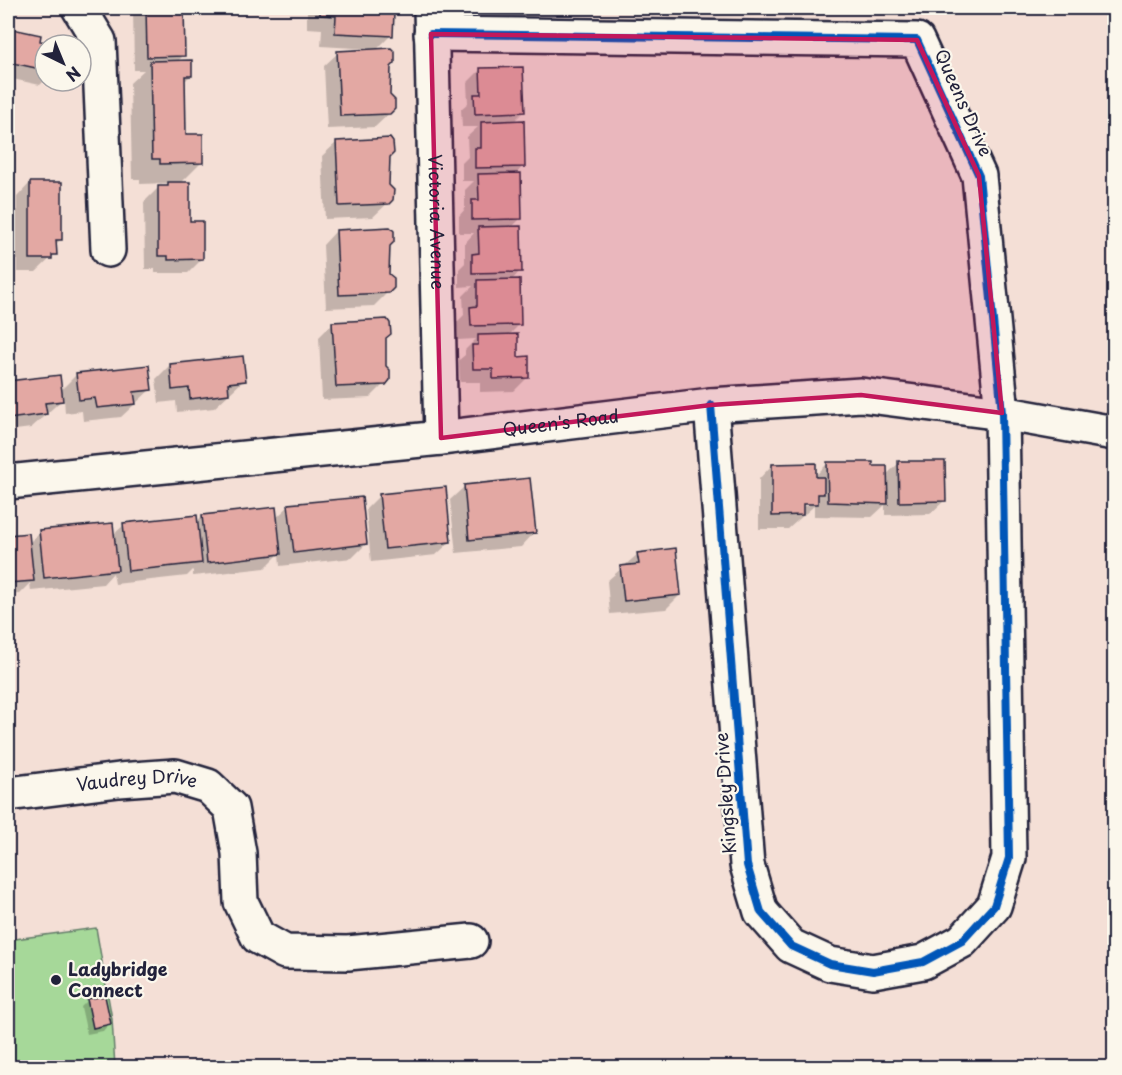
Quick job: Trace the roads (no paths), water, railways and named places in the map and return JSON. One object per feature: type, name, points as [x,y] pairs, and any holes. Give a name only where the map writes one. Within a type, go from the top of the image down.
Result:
[{"type":"street","points":[[79,8],[99,41],[108,250]]},
{"type":"street","name":"Queens Drive","points":[[431,21],[917,40],[979,176],[1002,413]]},
{"type":"street","name":"Victoria Avenue","points":[[431,21],[441,438]]},
{"type":"street","name":"Queen's Road","points":[[8,482],[441,438],[711,405],[861,395],[1002,413],[1114,433]]},
{"type":"street","name":"Kingsley Drive","points":[[711,405],[747,865],[761,912],[791,946],[830,964],[873,971],[923,962],[962,941],[994,906],[1009,858],[1002,413]]},
{"type":"street","name":"Vaudrey Drive","points":[[8,794],[119,780],[175,776],[208,786],[231,808],[240,854],[241,902],[258,937],[285,952],[348,952],[471,940]]},
{"type":"place","name":"Ladybridge Connect","points":[[56,980]]}]
